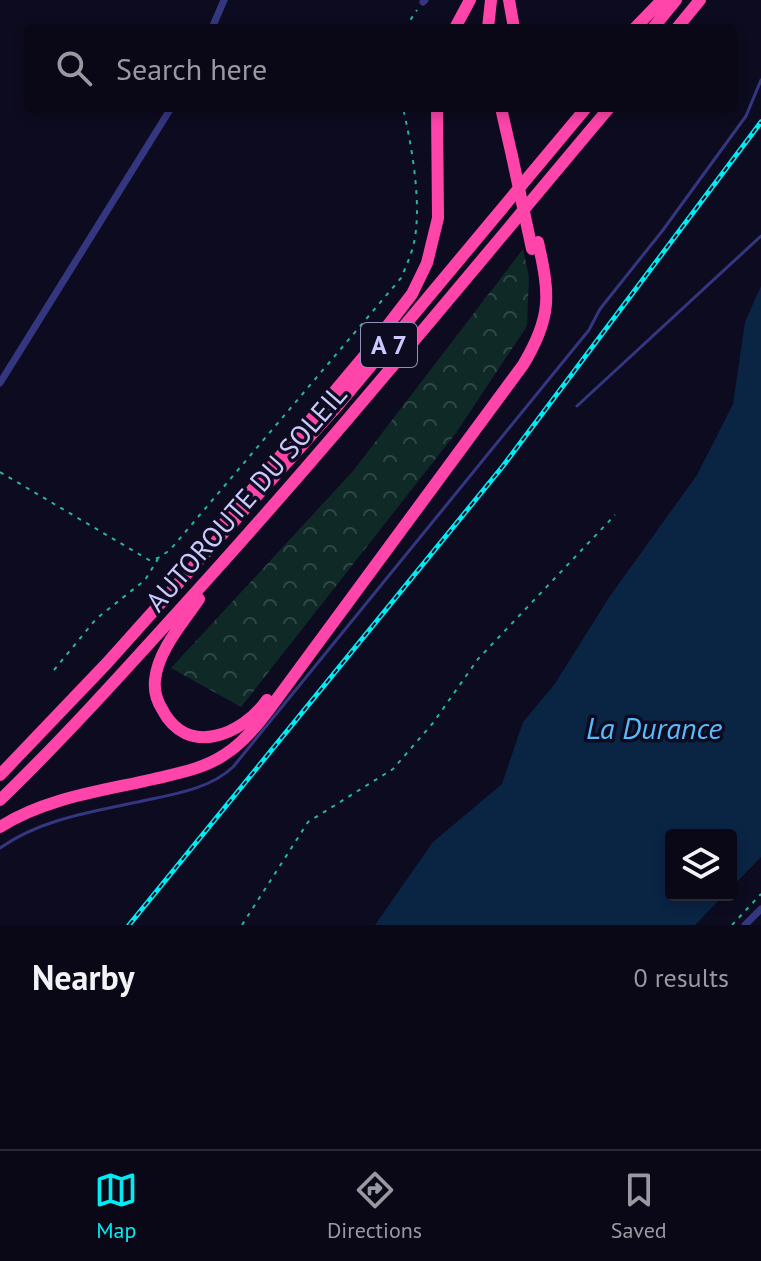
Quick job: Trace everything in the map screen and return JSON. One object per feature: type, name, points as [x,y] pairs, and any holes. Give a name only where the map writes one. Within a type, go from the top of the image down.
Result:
[{"type":"highway","points":[[457,24],[470,0]]},
{"type":"highway","points":[[488,24],[491,0]]},
{"type":"highway","points":[[495,24],[498,0]]},
{"type":"highway","points":[[509,0],[513,24]]},
{"type":"highway","points":[[639,24],[662,0]]},
{"type":"highway","points":[[656,24],[676,0]]},
{"type":"highway","points":[[680,24],[700,0]]},
{"type":"highway","points":[[185,576],[230,513],[335,392],[412,294],[427,263],[438,218],[437,112]]},
{"type":"highway","points":[[502,112],[515,153]]},
{"type":"highway","points":[[0,827],[24,813],[51,803],[188,771],[226,754],[249,734],[523,365],[545,320],[547,300],[509,112]]},
{"type":"highway","name":"AUTOROUTE DU SOLEIL","points":[[0,775],[339,404],[583,112]]},
{"type":"highway","name":"AUTOROUTE DU SOLEIL","points":[[0,800],[40,761],[217,569],[417,339],[606,112]]},
{"type":"highway","points":[[217,569],[162,656],[155,680],[157,700],[167,719],[181,732],[196,737],[225,734],[263,706],[517,361],[536,321],[540,300],[535,246]]},
{"type":"street","points":[[214,24],[224,0]]},
{"type":"street","points":[[0,383],[169,112]]},
{"type":"street","points":[[745,925],[761,909]]},
{"type":"lane","points":[[0,848],[32,829],[81,814],[169,796],[222,777],[233,767],[589,330],[600,309],[663,230],[746,116],[761,80]]},
{"type":"lane","points":[[577,406],[761,236]]},
{"type":"path","points":[[408,24],[424,1]]},
{"type":"path","points":[[0,472],[149,560],[170,550],[401,278],[412,252],[417,227],[404,112]]},
{"type":"path","points":[[242,925],[308,822],[393,769],[433,723],[478,659],[615,515]]},
{"type":"path","points":[[54,670],[96,619],[145,580],[158,558]]},
{"type":"path","points":[[732,925],[761,894]]},
{"type":"green space","points":[[523,249],[529,277],[527,326],[456,433],[241,707],[171,668],[353,471]]},
{"type":"water","name":"La Durance","points":[[761,286],[761,857],[737,882],[737,829],[665,829],[665,901],[718,901],[695,925],[375,925],[433,842],[502,784],[523,722],[554,685],[610,596],[697,475],[733,404],[745,322]]},
{"type":"railway","points":[[129,925],[503,466],[761,122]]}]
